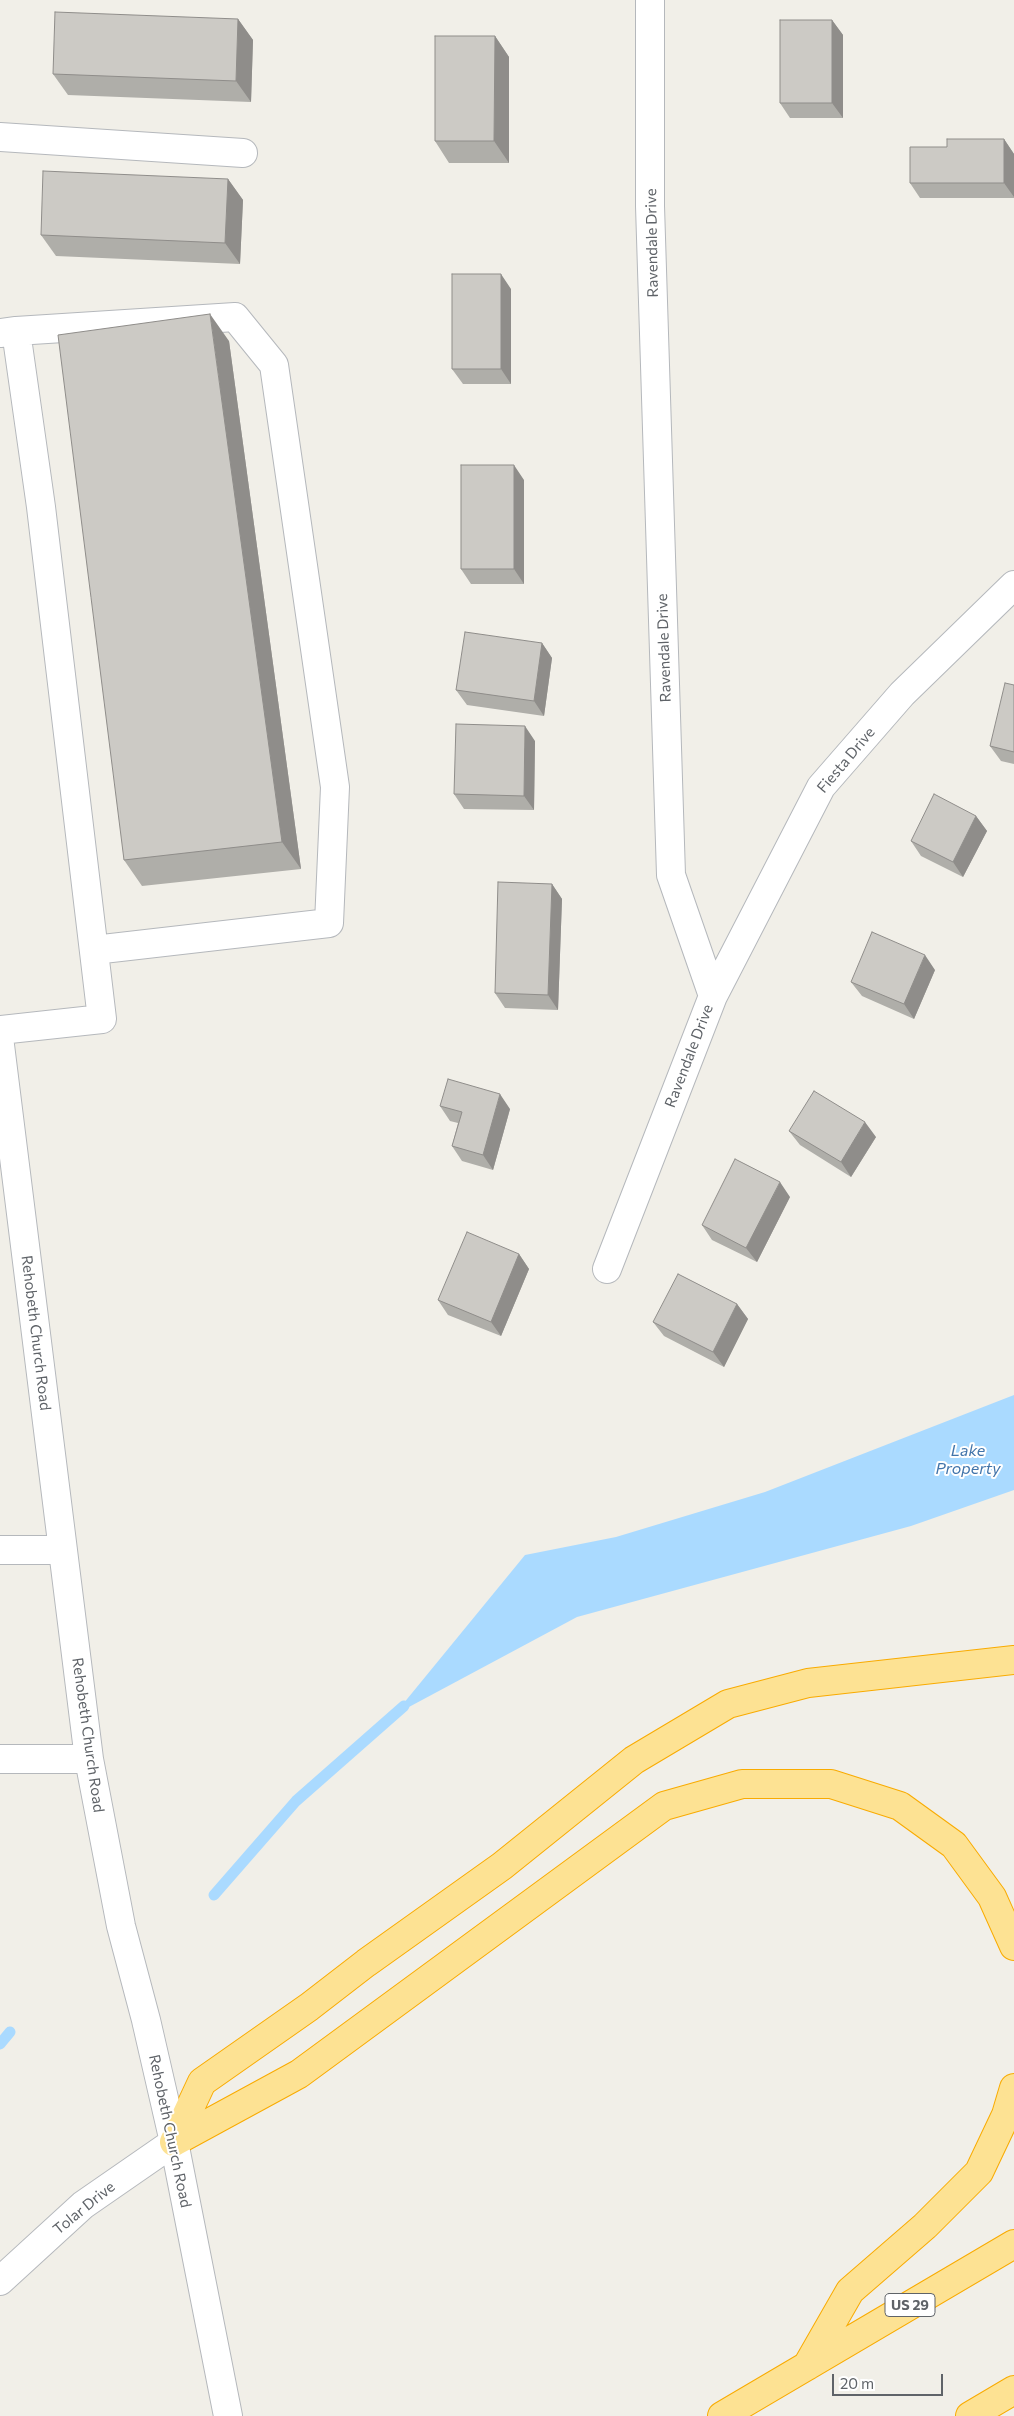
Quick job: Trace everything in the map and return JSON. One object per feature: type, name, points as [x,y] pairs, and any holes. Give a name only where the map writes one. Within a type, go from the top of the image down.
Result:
[{"type":"highway","points":[[174,2142],[202,2082],[309,2007],[366,1963],[502,1866],[634,1760],[728,1704],[808,1682],[1014,1660]]},
{"type":"highway","points":[[174,2142],[299,2074],[664,1806],[742,1784],[831,1784],[900,1806],[954,1845],[992,1897],[1014,1946]]},
{"type":"highway","points":[[807,2366],[850,2291],[925,2226],[979,2172],[1006,2115],[1014,2088]]},
{"type":"highway","name":"US 29","points":[[722,2416],[1014,2244]]},
{"type":"highway","points":[[970,2416],[1014,2390]]},
{"type":"street","name":"Ravendale Drive","points":[[607,1269],[712,996],[670,875],[650,206],[650,0]]},
{"type":"street","points":[[0,137],[243,153]]},
{"type":"street","points":[[0,1030],[102,1019],[42,517],[8,332],[235,317],[274,365],[335,787],[329,922],[94,950]]},
{"type":"street","name":"Fiesta Drive","points":[[712,996],[821,787],[902,694],[1014,585]]},
{"type":"street","name":"Rehobeth Church Road","points":[[0,1045],[89,1759],[121,1926],[146,2020],[174,2142],[228,2416]]},
{"type":"street","points":[[0,1550],[63,1550]]},
{"type":"street","points":[[0,1759],[89,1759]]},
{"type":"street","name":"Tolar Drive","points":[[0,2281],[83,2205],[174,2142]]},
{"type":"water","name":"Lake Property","points":[[1014,1395],[1014,1490],[911,1526],[577,1617],[394,1715],[525,1555],[616,1537],[765,1492]]},
{"type":"building","points":[[55,12],[238,19],[236,81],[53,74]]},
{"type":"building","points":[[780,20],[832,20],[832,103],[780,103]]},
{"type":"building","points":[[435,36],[495,36],[494,141],[435,141]]},
{"type":"building","points":[[947,139],[1004,139],[1004,183],[910,183],[910,147],[947,147]]},
{"type":"building","points":[[43,171],[228,179],[225,243],[41,235]]},
{"type":"building","points":[[452,274],[501,274],[501,369],[452,369]]},
{"type":"building","points":[[210,314],[282,842],[124,860],[58,335]]},
{"type":"building","points":[[461,465],[514,465],[514,569],[461,569]]},
{"type":"building","points":[[465,632],[542,643],[534,701],[456,690]]},
{"type":"building","points":[[1005,683],[1014,685],[1014,752],[990,746]]},
{"type":"building","points":[[456,724],[525,726],[524,796],[454,794]]},
{"type":"building","points":[[934,794],[976,816],[953,862],[911,841]]},
{"type":"building","points":[[498,882],[552,884],[548,995],[495,993]]},
{"type":"building","points":[[872,932],[925,955],[904,1004],[851,982]]},
{"type":"building","points":[[448,1079],[500,1094],[483,1155],[452,1146],[462,1112],[440,1106]]},
{"type":"building","points":[[814,1091],[865,1122],[841,1162],[789,1131]]},
{"type":"building","points":[[735,1159],[780,1182],[746,1248],[702,1225]]},
{"type":"building","points":[[467,1232],[519,1254],[491,1322],[438,1300]]},
{"type":"building","points":[[678,1274],[737,1304],[713,1352],[653,1322]]},
{"type":"waterway","points":[[214,1895],[296,1801],[404,1706]]},
{"type":"waterway","points":[[0,2044],[10,2032]]}]
